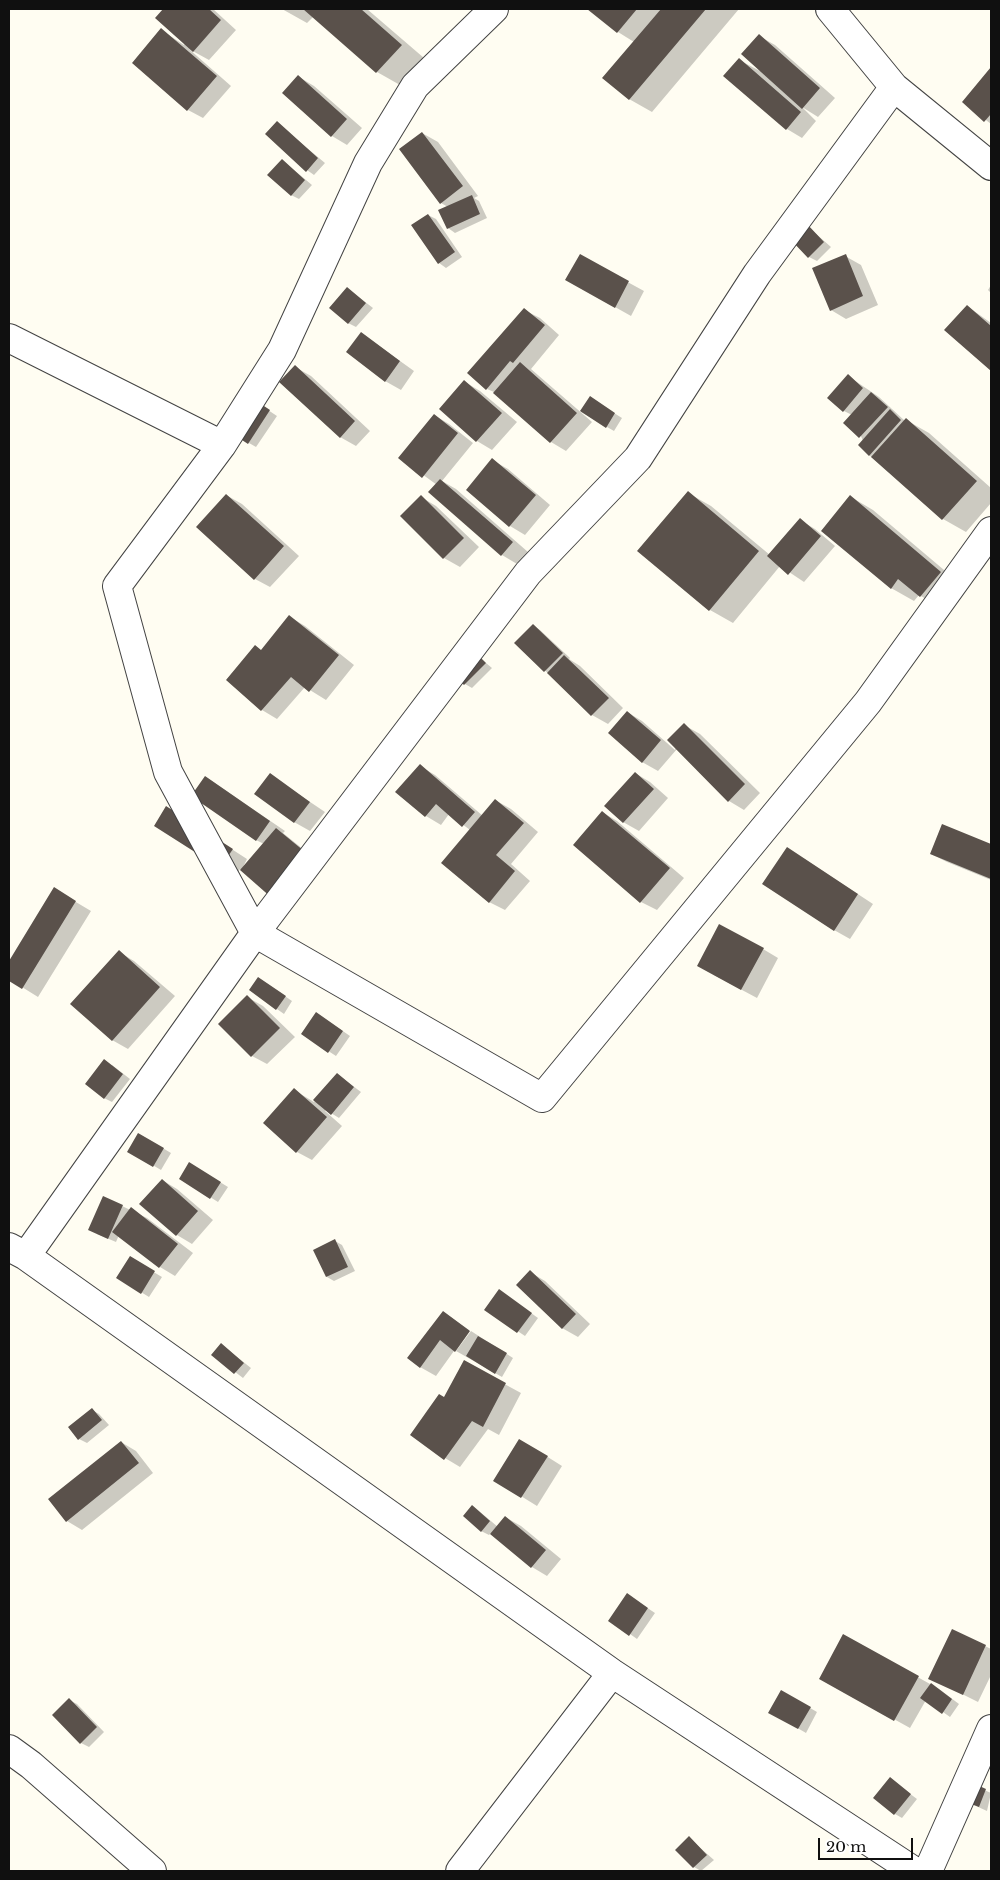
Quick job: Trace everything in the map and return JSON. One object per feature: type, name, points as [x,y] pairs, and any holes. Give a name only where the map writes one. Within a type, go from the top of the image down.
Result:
[{"type":"street","points":[[494,9],[415,86],[368,163],[282,350],[222,445],[117,586],[168,772],[255,934],[542,1098],[868,702],[991,531]]},
{"type":"street","points":[[830,9],[894,87],[991,166]]},
{"type":"street","points":[[894,87],[757,274],[638,458],[528,573],[17,1252],[612,1673],[914,1871]]},
{"type":"street","points":[[9,338],[222,445]]},
{"type":"street","points":[[460,1871],[612,1673]]},
{"type":"street","points":[[928,1871],[991,1729]]},
{"type":"street","points":[[9,1750],[31,1765],[152,1871]]},
{"type":"building","points":[[163,9],[209,9],[221,20],[193,52],[155,18]]},
{"type":"building","points":[[303,9],[361,9],[402,45],[376,73]]},
{"type":"building","points":[[587,9],[637,9],[617,33]]},
{"type":"building","points":[[661,9],[706,9],[629,100],[602,78]]},
{"type":"building","points":[[161,28],[217,76],[187,111],[132,63]]},
{"type":"building","points":[[759,34],[820,88],[802,109],[741,54]]},
{"type":"building","points":[[739,58],[801,112],[786,130],[723,76]]},
{"type":"building","points":[[991,67],[991,114],[984,122],[962,102]]},
{"type":"building","points":[[298,75],[347,119],[331,137],[282,93]]},
{"type":"building","points":[[277,121],[318,158],[306,172],[265,134]]},
{"type":"building","points":[[422,132],[463,186],[440,204],[399,149]]},
{"type":"building","points":[[282,159],[305,180],[291,196],[267,175]]},
{"type":"building","points":[[472,195],[480,214],[447,229],[438,210]]},
{"type":"building","points":[[428,214],[455,252],[438,264],[411,225]]},
{"type":"building","points":[[807,224],[824,242],[808,258],[791,240]]},
{"type":"building","points":[[580,254],[629,281],[615,308],[565,280]]},
{"type":"building","points":[[846,254],[863,296],[830,311],[812,268]]},
{"type":"building","points":[[347,287],[366,303],[348,324],[329,308]]},
{"type":"building","points":[[967,305],[991,326],[991,371],[944,330]]},
{"type":"building","points":[[524,308],[545,325],[513,363],[510,361],[486,390],[467,373]]},
{"type":"building","points":[[361,332],[400,361],[385,382],[346,352]]},
{"type":"building","points":[[520,362],[577,413],[550,443],[493,393]]},
{"type":"building","points":[[295,365],[355,421],[340,438],[279,382]]},
{"type":"building","points":[[848,374],[863,388],[843,412],[827,398]]},
{"type":"building","points":[[464,380],[502,413],[476,442],[439,409]]},
{"type":"building","points":[[871,392],[888,407],[859,438],[843,423]]},
{"type":"building","points":[[590,396],[615,413],[606,428],[580,411]]},
{"type":"building","points":[[252,398],[270,410],[248,444],[230,432]]},
{"type":"building","points":[[890,409],[901,420],[869,456],[858,445]]},
{"type":"building","points":[[434,414],[458,433],[422,478],[398,458]]},
{"type":"building","points":[[906,418],[977,481],[942,520],[871,457]]},
{"type":"building","points":[[492,458],[536,495],[509,527],[466,490]]},
{"type":"building","points":[[440,479],[513,542],[501,556],[428,492]]},
{"type":"building","points":[[688,491],[759,551],[709,611],[637,551]]},
{"type":"building","points":[[226,494],[284,546],[254,580],[196,527]]},
{"type":"building","points":[[421,495],[464,538],[443,559],[400,516]]},
{"type":"building","points":[[850,495],[941,572],[920,597],[898,579],[891,589],[821,531]]},
{"type":"building","points":[[800,518],[821,536],[788,575],[767,556]]},
{"type":"building","points":[[289,615],[339,655],[309,692],[291,677],[261,711],[226,680],[255,645],[261,650]]},
{"type":"building","points":[[533,624],[563,653],[544,672],[514,643]]},
{"type":"building","points":[[474,651],[486,663],[464,685],[452,673]]},
{"type":"building","points":[[564,655],[609,698],[591,716],[547,673]]},
{"type":"building","points":[[627,711],[661,740],[642,763],[608,733]]},
{"type":"building","points":[[684,723],[745,784],[728,802],[667,740]]},
{"type":"building","points":[[420,764],[475,812],[462,827],[436,804],[425,817],[395,792]]},
{"type":"building","points":[[635,772],[654,789],[623,823],[604,806]]},
{"type":"building","points":[[270,773],[310,802],[294,823],[254,794]]},
{"type":"building","points":[[205,776],[270,821],[256,841],[191,796]]},
{"type":"building","points":[[495,799],[524,823],[496,855],[515,871],[489,903],[441,863]]},
{"type":"building","points":[[166,806],[233,849],[220,868],[154,826]]},
{"type":"building","points":[[602,811],[670,868],[640,903],[573,845]]},
{"type":"building","points":[[942,824],[991,844],[991,879],[930,854]]},
{"type":"building","points":[[276,828],[310,856],[273,899],[240,870]]},
{"type":"building","points":[[787,847],[858,894],[834,931],[762,884]]},
{"type":"building","points":[[54,887],[76,901],[22,989],[9,981],[9,961]]},
{"type":"building","points":[[719,924],[764,948],[741,990],[697,966]]},
{"type":"building","points":[[119,950],[160,987],[112,1041],[70,1004]]},
{"type":"building","points":[[258,977],[286,996],[276,1010],[249,990]]},
{"type":"building","points":[[247,995],[280,1028],[251,1057],[218,1024]]},
{"type":"building","points":[[316,1012],[343,1031],[328,1053],[301,1034]]},
{"type":"building","points":[[104,1059],[123,1074],[104,1099],[85,1084]]},
{"type":"building","points":[[337,1073],[354,1087],[331,1115],[313,1100]]},
{"type":"building","points":[[294,1088],[327,1117],[296,1153],[263,1123]]},
{"type":"building","points":[[138,1133],[164,1148],[153,1167],[127,1152]]},
{"type":"building","points":[[189,1162],[221,1182],[210,1199],[179,1179]]},
{"type":"building","points":[[162,1179],[198,1211],[176,1236],[139,1204]]},
{"type":"building","points":[[103,1196],[123,1205],[108,1239],[88,1230]]},
{"type":"building","points":[[131,1207],[178,1244],[159,1268],[112,1232]]},
{"type":"building","points":[[335,1239],[348,1267],[326,1277],[313,1250]]},
{"type":"building","points":[[130,1256],[155,1271],[141,1294],[116,1278]]},
{"type":"building","points":[[530,1270],[576,1314],[562,1329],[516,1285]]},
{"type":"building","points":[[499,1289],[532,1313],[517,1333],[484,1310]]},
{"type":"building","points":[[443,1311],[470,1331],[455,1352],[440,1340],[420,1368],[407,1358]]},
{"type":"building","points":[[478,1336],[507,1353],[495,1374],[466,1356]]},
{"type":"building","points":[[221,1343],[244,1363],[234,1374],[211,1355]]},
{"type":"building","points":[[464,1360],[506,1383],[483,1427],[472,1421],[444,1460],[410,1435],[439,1394],[444,1397]]},
{"type":"building","points":[[92,1408],[102,1420],[78,1440],[68,1427]]},
{"type":"building","points":[[519,1439],[548,1456],[521,1498],[493,1481]]},
{"type":"building","points":[[121,1441],[139,1463],[66,1522],[48,1499]]},
{"type":"building","points":[[472,1505],[490,1521],[481,1532],[463,1516]]},
{"type":"building","points":[[505,1516],[546,1550],[531,1568],[490,1534]]},
{"type":"building","points":[[627,1593],[648,1608],[629,1636],[608,1621]]},
{"type":"building","points":[[952,1629],[986,1645],[963,1695],[928,1679]]},
{"type":"building","points":[[843,1634],[919,1676],[894,1721],[819,1679]]},
{"type":"building","points":[[931,1683],[952,1699],[942,1714],[920,1698]]},
{"type":"building","points":[[781,1690],[811,1707],[798,1729],[768,1713]]},
{"type":"building","points":[[69,1698],[97,1727],[80,1744],[52,1715]]},
{"type":"building","points":[[890,1777],[911,1794],[894,1815],[873,1798]]},
{"type":"building","points":[[964,1779],[986,1789],[979,1807],[956,1798]]},
{"type":"building","points":[[689,1836],[707,1855],[693,1868],[675,1850]]}]
